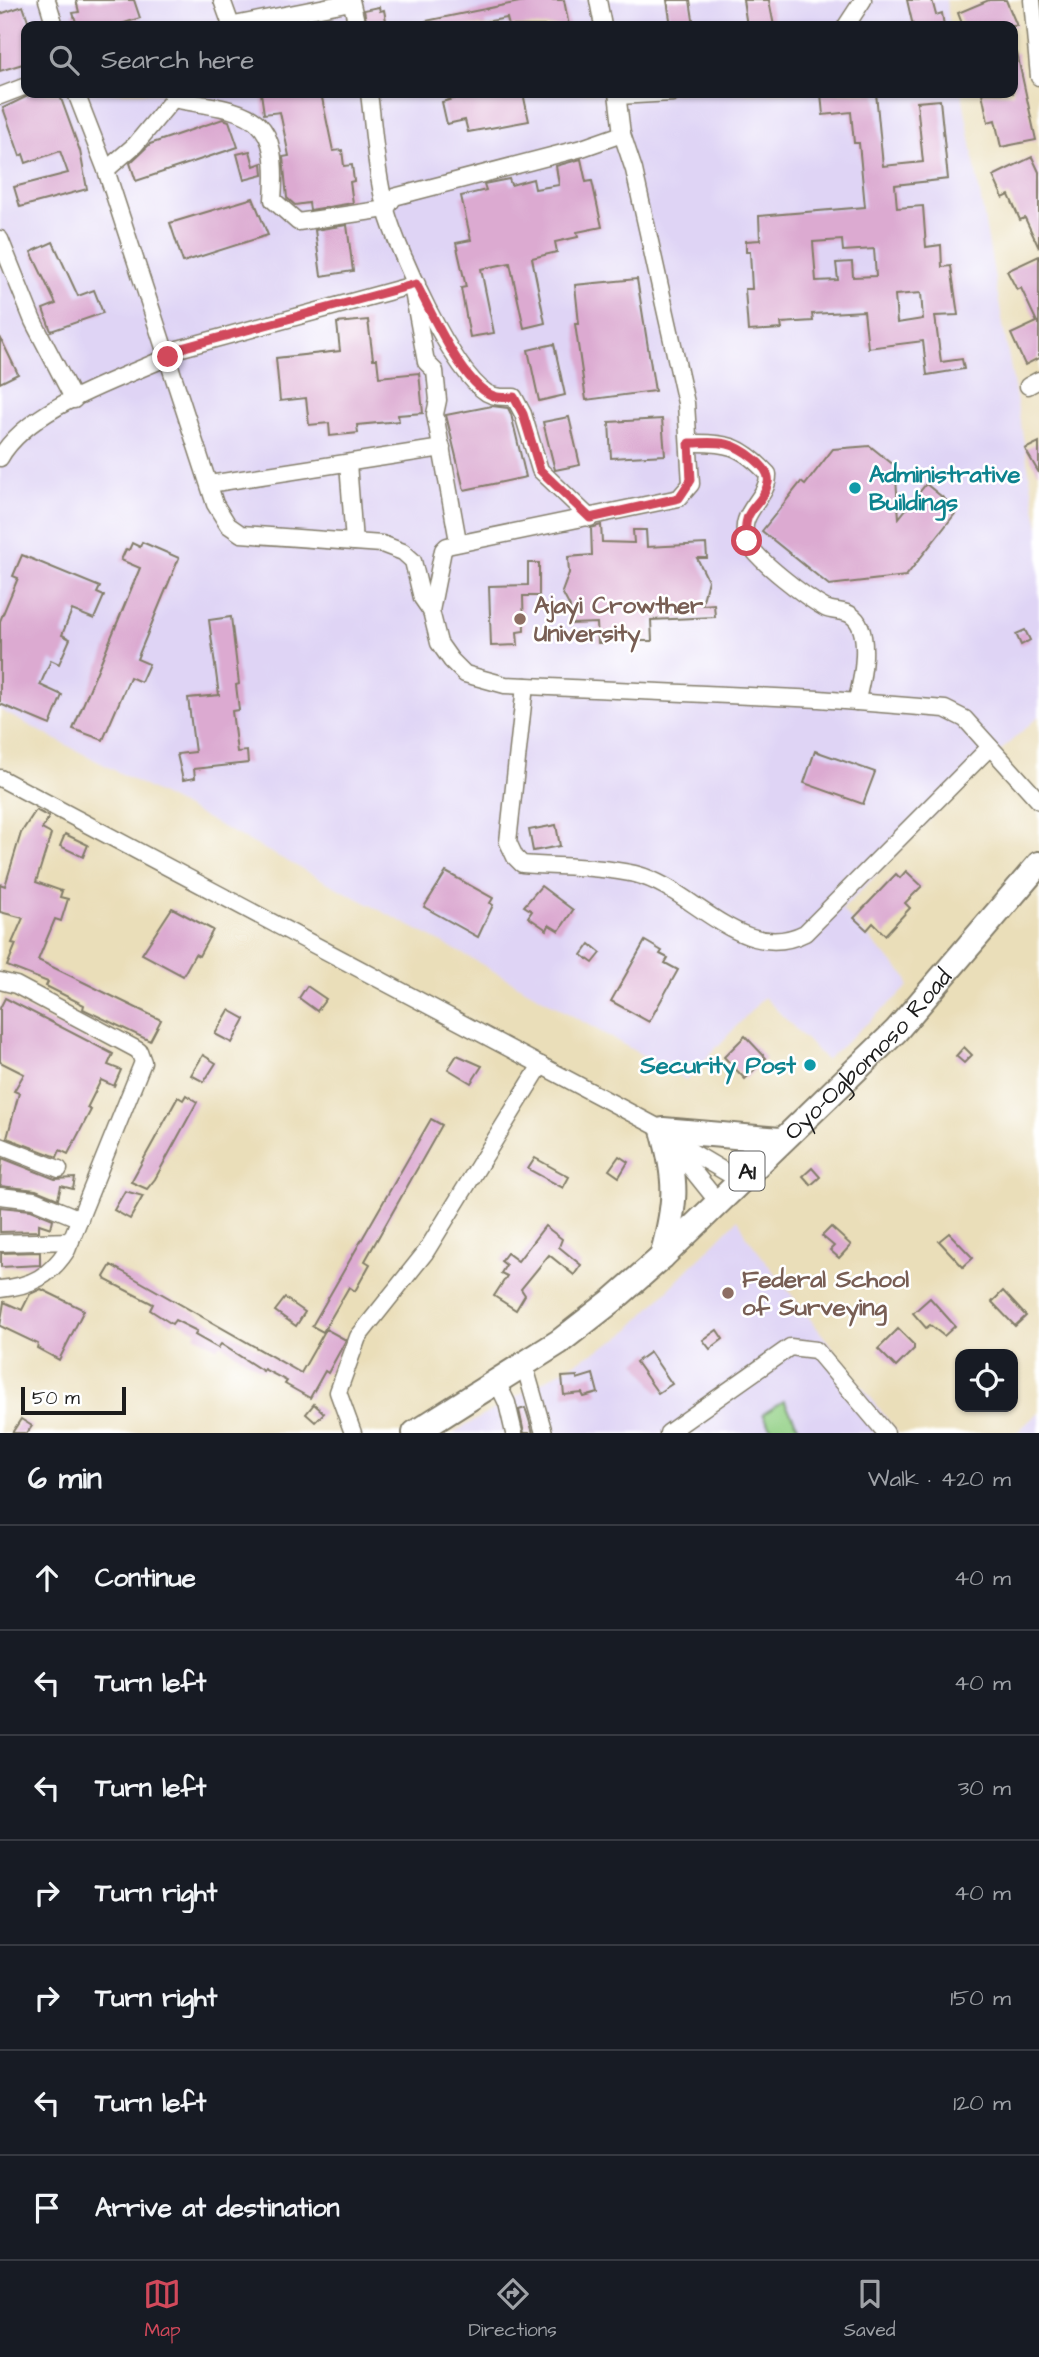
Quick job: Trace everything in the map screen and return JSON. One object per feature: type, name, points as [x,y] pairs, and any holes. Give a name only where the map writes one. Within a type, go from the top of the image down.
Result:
[{"type":"highway","name":"Oyo-Ogbomoso Road","points":[[415,1433],[524,1364],[613,1300],[662,1257],[780,1140],[896,1031],[1039,864]]},
{"type":"highway","points":[[662,1257],[674,1210],[672,1137],[780,1140]]},
{"type":"street","points":[[47,0],[53,21]]},
{"type":"street","points":[[222,0],[228,21]]},
{"type":"street","points":[[598,0],[602,21]]},
{"type":"street","points":[[849,21],[863,0]]},
{"type":"street","points":[[1032,0],[1039,78]]},
{"type":"street","points":[[254,21],[351,1],[356,21]]},
{"type":"street","points":[[0,96],[21,88]]},
{"type":"street","points":[[78,98],[106,170],[215,504],[228,525],[241,534],[382,544],[403,552],[413,561],[422,598],[431,611],[439,643],[466,674],[485,681],[525,686],[856,702],[945,709],[965,719],[1039,801]]},
{"type":"street","points":[[106,170],[135,145],[173,98]]},
{"type":"street","points":[[183,98],[246,113],[264,129],[272,141],[276,163],[273,200],[298,222],[386,209],[394,197],[582,148],[622,134]]},
{"type":"street","points":[[370,98],[386,209],[414,285],[464,370],[486,392],[497,397],[514,397],[523,414],[540,470],[590,518]]},
{"type":"street","points":[[431,611],[443,550],[458,541],[590,518],[679,498],[691,480],[683,390],[634,170],[622,134],[618,98]]},
{"type":"street","points":[[0,239],[33,321],[74,400]]},
{"type":"street","points":[[0,458],[9,442],[34,421],[185,347],[414,285]]},
{"type":"street","points":[[414,285],[426,362],[435,371],[438,400],[435,414],[458,541]]},
{"type":"street","points":[[689,443],[726,443],[735,447],[768,474],[768,484],[746,516],[747,541],[757,554],[827,609],[850,614],[858,623],[865,674],[856,702]]},
{"type":"street","points":[[209,484],[442,448]]},
{"type":"street","points":[[348,463],[355,542]]},
{"type":"street","points":[[525,686],[509,842],[514,857],[522,864],[635,874],[664,885],[742,934],[774,943],[789,941],[805,933],[990,747]]},
{"type":"street","points":[[0,778],[541,1065],[672,1137],[739,1180]]},
{"type":"street","points":[[0,981],[16,985],[134,1048],[142,1056],[141,1067],[71,1241],[54,1270],[27,1283],[0,1289]]},
{"type":"street","points":[[353,1433],[338,1392],[358,1337],[425,1253],[541,1065]]},
{"type":"street","points":[[672,1137],[685,1161],[718,1202]]},
{"type":"street","points":[[0,1146],[59,1168]]},
{"type":"street","points":[[0,1196],[34,1200],[80,1219]]},
{"type":"street","points":[[0,1243],[71,1241]]},
{"type":"street","points":[[668,1433],[790,1347],[802,1346],[816,1350],[886,1433]]},
{"type":"street","points":[[524,1364],[544,1433]]},
{"type":"street","points":[[497,1382],[507,1403],[514,1433]]},
{"type":"shaded area","name":"Ajayi Crowther University","points":[[0,0],[946,0],[949,21],[21,21],[21,98],[963,98],[1039,528],[1039,716],[978,771],[842,910],[907,978],[908,987],[826,1060],[764,997],[686,1080],[467,956],[0,710]]},
{"type":"shaded area","name":"Federal School of Surveying","points":[[738,1219],[747,1237],[898,1433],[453,1433],[624,1335]]},
{"type":"shaded area","points":[[1039,1412],[1039,1433],[1016,1433]]},
{"type":"green space","points":[[784,1401],[802,1433],[774,1433],[763,1414]]},
{"type":"building","points":[[76,0],[134,0],[140,18],[131,21],[76,21],[73,13],[79,12]]},
{"type":"building","points":[[529,0],[564,0],[568,21],[508,21],[507,18],[490,21],[426,21]]},
{"type":"building","points":[[667,0],[690,0],[693,21],[670,21]]},
{"type":"building","points":[[743,0],[769,0],[773,21],[746,21]]},
{"type":"building","points":[[907,0],[932,0],[936,15],[942,13],[943,21],[912,21]]},
{"type":"building","points":[[989,0],[1006,0],[1015,21],[961,21],[958,13]]},
{"type":"building","points":[[23,6],[28,21],[21,21],[21,65],[0,71],[0,14]]},
{"type":"building","points":[[379,7],[380,11],[384,10],[386,21],[366,21],[364,10]]},
{"type":"building","points":[[1018,58],[1036,140],[1001,147],[995,120],[988,122],[983,98],[1018,98]]},
{"type":"building","points":[[24,98],[61,98],[80,151],[87,189],[20,207],[14,187],[68,173],[60,151],[26,163],[23,154],[20,156],[3,108]]},
{"type":"building","points":[[262,98],[322,98],[333,151],[342,150],[344,166],[352,165],[354,181],[350,182],[353,203],[310,210],[309,203],[295,205],[287,198],[283,157],[289,156],[280,112],[264,114]]},
{"type":"building","points":[[456,98],[524,98],[529,121],[468,132],[465,120],[447,124],[442,102]]},
{"type":"building","points":[[821,98],[876,98],[883,166],[923,162],[917,102],[940,100],[948,179],[895,185],[897,208],[923,206],[926,247],[941,245],[942,267],[951,266],[958,315],[935,316],[941,362],[962,359],[964,369],[927,375],[923,341],[868,348],[864,311],[812,314],[813,321],[781,323],[782,329],[748,331],[745,289],[752,289],[750,252],[746,252],[746,241],[760,240],[759,216],[865,207],[859,143],[854,143],[851,112],[823,115]],"holes":[[[842,240],[843,251],[874,249],[876,276],[853,277],[852,262],[836,263],[838,280],[816,281],[813,242]],[[921,293],[923,319],[897,323],[895,295]]]},
{"type":"building","points":[[223,119],[229,121],[238,147],[136,181],[130,163],[150,144]]},
{"type":"building","points":[[250,151],[254,166],[262,163],[263,175],[244,180],[237,154]]},
{"type":"building","points":[[1032,157],[1039,172],[1039,248],[1025,218],[1020,220],[1009,195],[1003,198],[993,176]]},
{"type":"building","points":[[581,159],[586,182],[592,181],[602,227],[577,232],[578,237],[555,242],[557,252],[532,258],[545,323],[524,328],[510,263],[481,269],[494,333],[470,337],[461,288],[466,287],[456,243],[471,240],[461,196],[486,190],[484,184],[509,179],[511,185],[533,179],[535,189],[559,185],[556,166]]},
{"type":"building","points":[[253,198],[268,235],[183,262],[170,223]]},
{"type":"building","points":[[347,225],[353,271],[321,276],[315,230]]},
{"type":"building","points":[[53,242],[78,296],[94,290],[103,313],[51,331],[43,309],[56,304],[31,252]]},
{"type":"building","points":[[1039,256],[1039,358],[1025,365],[1011,334],[1037,322],[1021,288],[1017,290],[1007,271]]},
{"type":"building","points":[[637,279],[655,391],[586,400],[575,324],[579,324],[575,285]]},
{"type":"building","points":[[368,320],[373,359],[377,359],[379,377],[419,373],[423,413],[398,415],[399,421],[357,425],[358,433],[330,436],[329,423],[309,425],[306,398],[280,401],[276,358],[340,351],[337,323]]},
{"type":"building","points":[[0,337],[18,374],[0,383]]},
{"type":"building","points":[[554,344],[565,395],[539,401],[528,350]]},
{"type":"building","points":[[492,406],[508,408],[511,414],[526,477],[464,490],[446,415]]},
{"type":"building","points":[[569,417],[580,465],[555,470],[543,422]]},
{"type":"building","points":[[662,419],[665,455],[611,458],[609,422]]},
{"type":"building","points":[[1039,442],[1039,473],[1025,449]]},
{"type":"building","points":[[870,446],[895,466],[899,518],[926,484],[958,510],[906,576],[829,585],[762,531],[801,482],[805,485],[833,449]]},
{"type":"building","points":[[601,525],[602,542],[634,543],[633,530],[646,530],[647,547],[706,544],[707,558],[697,558],[708,580],[702,605],[714,604],[715,617],[651,620],[652,641],[641,641],[641,633],[624,637],[609,635],[609,643],[598,643],[597,623],[571,624],[570,607],[562,592],[569,573],[568,557],[592,555],[591,528]]},
{"type":"building","points":[[142,542],[179,558],[137,659],[149,664],[141,682],[130,677],[103,740],[73,729],[140,568],[121,560],[132,543],[140,547]]},
{"type":"building","points":[[22,555],[100,587],[97,593],[104,596],[94,619],[72,610],[62,635],[70,639],[59,664],[51,660],[40,685],[62,695],[50,725],[0,704],[0,621],[18,578],[13,576]]},
{"type":"building","points":[[528,563],[539,563],[539,596],[523,596],[524,631],[517,632],[518,645],[491,646],[489,586],[528,585]]},
{"type":"building","points":[[231,617],[239,684],[236,685],[239,710],[232,711],[237,752],[247,751],[248,763],[194,769],[195,778],[183,780],[177,754],[195,752],[188,698],[219,695],[209,620]]},
{"type":"building","points":[[1025,630],[1030,640],[1021,645],[1016,634]]},
{"type":"building","points":[[815,751],[875,772],[863,804],[804,783]]},
{"type":"building","points":[[36,810],[49,817],[42,829],[51,834],[36,882],[62,891],[60,897],[68,899],[61,921],[55,919],[38,960],[161,1020],[150,1041],[83,1009],[84,1005],[46,986],[48,982],[7,966],[16,944],[12,943],[23,918],[0,912],[0,884],[5,886],[21,833]]},
{"type":"building","points":[[556,825],[560,846],[533,851],[529,830]]},
{"type":"building","points":[[65,834],[88,845],[83,857],[60,846]]},
{"type":"building","points":[[906,871],[922,886],[905,903],[910,908],[885,935],[873,923],[867,930],[854,918],[896,874],[900,878]]},
{"type":"building","points":[[446,872],[493,898],[490,903],[493,905],[478,937],[424,907]]},
{"type":"building","points":[[541,886],[573,910],[559,931],[549,925],[547,930],[528,917],[532,911],[524,906]]},
{"type":"building","points":[[172,908],[213,930],[199,956],[195,954],[183,976],[142,954]]},
{"type":"building","points":[[645,941],[662,951],[660,954],[668,958],[665,963],[678,970],[649,1022],[611,1001]]},
{"type":"building","points":[[590,944],[601,953],[593,963],[582,955]]},
{"type":"building","points":[[307,986],[326,999],[317,1011],[299,998]]},
{"type":"building","points":[[5,998],[113,1054],[108,1065],[121,1070],[114,1086],[101,1080],[87,1108],[91,1110],[68,1154],[60,1150],[57,1157],[7,1138],[19,1093],[14,1091],[24,1074],[0,1062],[0,1008]]},
{"type":"building","points":[[229,1010],[245,1019],[232,1043],[215,1034]]},
{"type":"building","points":[[745,1036],[766,1058],[745,1079],[724,1057]]},
{"type":"building","points":[[964,1047],[972,1055],[964,1063],[956,1056]]},
{"type":"building","points":[[203,1055],[216,1063],[204,1082],[191,1075]]},
{"type":"building","points":[[457,1055],[482,1066],[471,1083],[448,1069]]},
{"type":"building","points":[[186,1095],[197,1102],[155,1179],[147,1189],[131,1182],[178,1097],[183,1100]]},
{"type":"building","points":[[431,1119],[442,1125],[365,1261],[370,1264],[355,1291],[349,1287],[323,1332],[312,1326]]},
{"type":"building","points":[[619,1156],[628,1162],[619,1177],[609,1170]]},
{"type":"building","points":[[2,1158],[55,1179],[75,1178],[73,1189],[61,1186],[58,1199],[36,1190],[0,1186]]},
{"type":"building","points":[[535,1158],[569,1177],[563,1188],[528,1169]]},
{"type":"building","points":[[812,1168],[820,1177],[811,1185],[803,1176]]},
{"type":"building","points":[[125,1191],[143,1196],[130,1219],[114,1210]]},
{"type":"building","points":[[0,1207],[31,1210],[53,1219],[51,1228],[39,1224],[39,1231],[0,1232]]},
{"type":"building","points":[[545,1226],[562,1239],[559,1247],[581,1265],[574,1275],[549,1255],[521,1289],[525,1295],[516,1310],[494,1296],[507,1276],[501,1273],[506,1265],[501,1261],[507,1253],[518,1261]]},
{"type":"building","points":[[831,1227],[851,1245],[839,1258],[830,1250],[834,1246],[822,1236]]},
{"type":"building","points":[[949,1233],[973,1258],[963,1267],[939,1241]]},
{"type":"building","points":[[40,1252],[40,1265],[1,1267],[1,1253]]},
{"type":"building","points":[[111,1265],[301,1373],[326,1329],[346,1340],[328,1373],[325,1371],[310,1398],[285,1384],[287,1381],[264,1369],[263,1371],[221,1344],[218,1348],[195,1335],[197,1331],[175,1320],[172,1324],[150,1310],[153,1304],[106,1280],[104,1277]]},
{"type":"building","points":[[41,1289],[84,1310],[59,1360],[37,1348],[38,1344],[0,1326],[4,1302],[22,1310],[30,1294]]},
{"type":"building","points":[[1003,1291],[1026,1316],[1015,1326],[992,1302]]},
{"type":"building","points":[[285,1298],[305,1312],[296,1326],[275,1311]]},
{"type":"building","points":[[930,1298],[955,1326],[944,1336],[930,1325],[926,1328],[913,1313]]},
{"type":"building","points":[[898,1329],[914,1345],[914,1349],[896,1367],[878,1349]]},
{"type":"building","points":[[717,1330],[723,1339],[710,1349],[703,1340]]},
{"type":"building","points":[[650,1352],[672,1384],[658,1393],[636,1362]]},
{"type":"building","points":[[593,1374],[598,1393],[584,1397],[582,1393],[564,1395],[562,1377],[577,1376],[577,1379]]},
{"type":"building","points":[[314,1404],[324,1413],[315,1422],[306,1414]]},
{"type":"building","points":[[525,1408],[533,1433],[524,1433],[519,1410]]},
{"type":"building","points":[[21,1419],[32,1426],[27,1433],[12,1433]]},
{"type":"place","name":"Administrative Buildings","points":[[855,488]]},
{"type":"place","name":"Ajayi Crowther University","points":[[520,619]]},
{"type":"place","name":"Security Post","points":[[810,1065]]},
{"type":"place","name":"Federal School of Surveying","points":[[728,1293]]},
{"type":"route","points":[[168,357],[178,349],[416,284],[464,370],[486,392],[497,397],[514,397],[523,414],[528,439],[540,470],[546,479],[590,518],[679,498],[691,484],[689,443],[726,443],[755,461],[768,474],[768,484],[746,516],[744,527],[747,541]]}]
